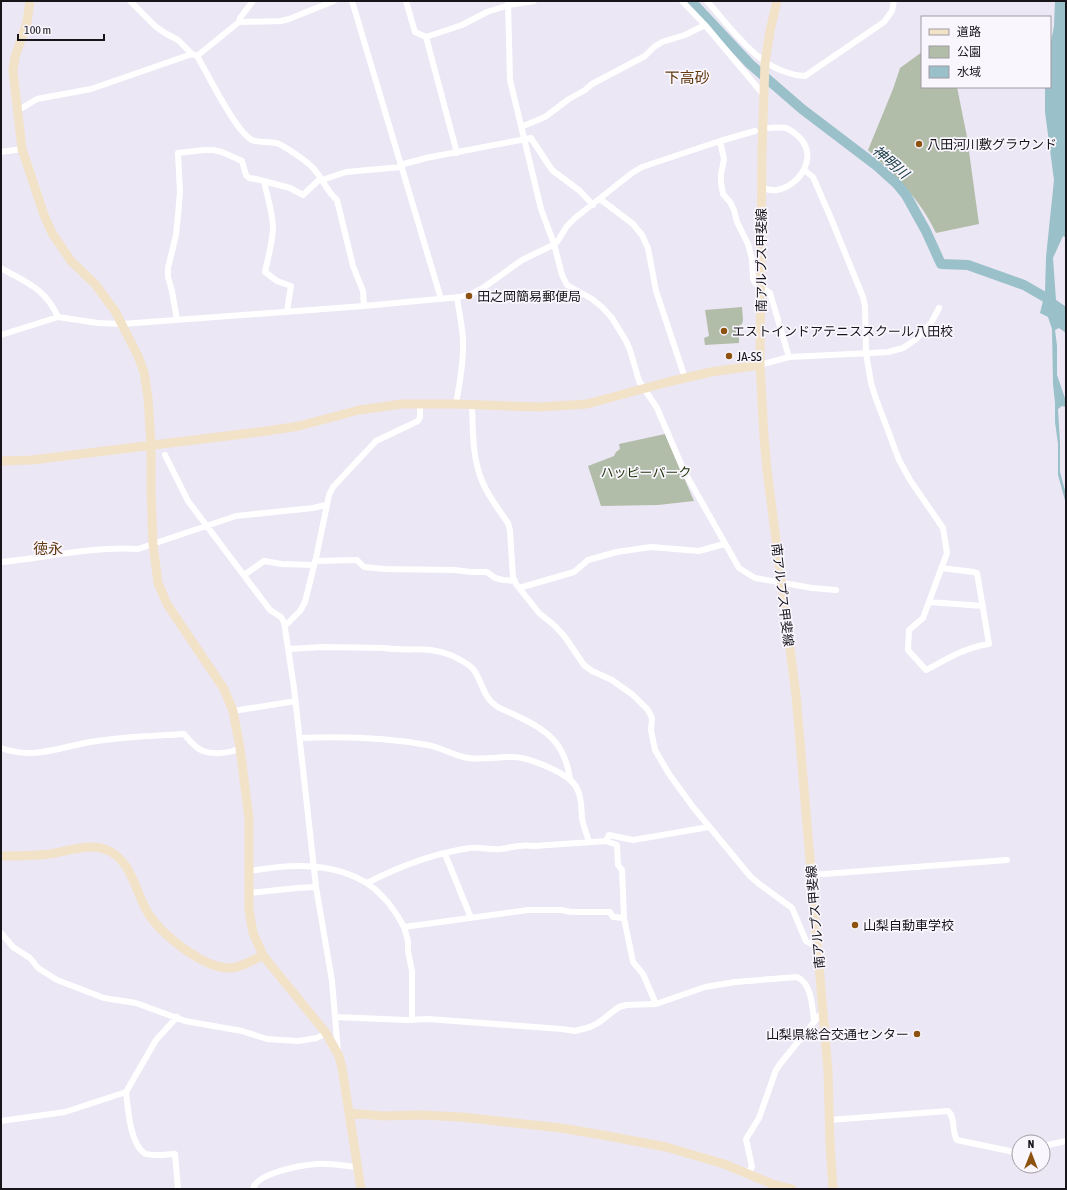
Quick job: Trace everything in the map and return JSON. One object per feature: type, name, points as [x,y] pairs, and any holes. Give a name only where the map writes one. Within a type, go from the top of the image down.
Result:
[{"type":"street","points":[[30,1],[27,22],[15,57],[12,71],[22,149],[44,216],[52,233],[71,261],[95,284],[107,299],[122,324],[138,356],[144,372],[151,444],[153,544],[158,583],[167,604],[224,689],[233,711],[240,748],[249,819],[249,910],[253,934],[263,955],[326,1033],[339,1056]]},
{"type":"street","points":[[130,1],[155,26],[178,40],[195,55],[231,116],[251,140],[258,142],[278,143],[312,166],[322,179],[331,195],[337,200],[353,266],[363,290],[364,306]]},
{"type":"street","points":[[240,22],[240,18],[253,1]]},
{"type":"street","points":[[16,111],[37,99],[91,89],[195,55],[240,22],[281,21],[334,1]]},
{"type":"street","points":[[352,1],[441,299]]},
{"type":"street","points":[[406,1],[415,32],[426,37],[462,25],[508,3],[534,1]]},
{"type":"street","points":[[682,1],[706,25],[764,90]]},
{"type":"street","points":[[707,1],[727,26],[765,64],[804,76],[884,22],[892,11],[894,1]]},
{"type":"street","name":"南アルプス甲斐線","points":[[777,1],[770,31],[765,64],[761,188],[762,287],[760,365],[764,437],[796,695],[828,1072],[833,1189]]},
{"type":"street","points":[[508,3],[510,80],[541,209],[554,244],[562,276],[567,285],[592,298],[612,318],[626,341],[639,381],[657,408],[684,471],[724,544],[739,568],[755,578],[812,588],[836,590]]},
{"type":"street","points":[[521,127],[545,117],[592,84],[645,56],[654,47],[662,42],[685,35],[706,25]]},
{"type":"street","points":[[426,37],[457,153]]},
{"type":"street","points":[[761,188],[776,190],[788,186],[797,180],[807,164],[807,153],[802,140],[795,133],[787,129],[768,128]]},
{"type":"street","points":[[1,336],[58,317],[98,323],[122,324],[364,306],[441,299],[472,293],[483,288],[522,260],[554,244],[567,226],[632,173],[642,167],[754,131]]},
{"type":"street","points":[[177,320],[172,290],[168,277],[168,268],[176,235],[180,192],[178,153],[204,150],[222,152],[242,161],[246,175],[249,178],[290,188],[303,195],[322,179],[346,172],[401,166],[426,158],[531,138],[552,170],[580,191],[593,205]]},
{"type":"street","points":[[720,141],[724,159],[721,174],[723,194],[730,202],[737,222],[748,244],[752,259],[753,279],[755,283],[770,293],[788,357]]},
{"type":"street","points":[[1,152],[22,149]]},
{"type":"street","points":[[804,170],[813,177],[863,297],[865,306],[866,354],[875,396],[899,460],[910,480],[943,528],[947,553],[941,568],[923,618],[909,630],[908,648],[911,654],[926,670],[975,646],[989,644],[977,573],[941,568]]},
{"type":"street","points":[[264,181],[273,229],[265,272],[277,281],[291,286],[287,312]]},
{"type":"street","points":[[600,199],[633,224],[642,236],[648,248],[656,291],[685,378]]},
{"type":"street","points":[[1,268],[43,293],[54,306],[58,317]]},
{"type":"street","points":[[456,404],[460,382],[463,347],[462,328],[457,297]]},
{"type":"street","points":[[1,461],[32,460],[293,427],[366,409],[402,404],[539,407],[587,404],[685,378],[718,371],[760,365],[788,357],[866,354],[888,352],[903,348],[912,343],[931,323],[939,308]]},
{"type":"street","points":[[285,626],[300,611],[305,602],[315,563],[328,495],[333,487],[376,441],[418,421],[420,417],[420,404]]},
{"type":"street","points":[[472,405],[474,447],[482,481],[508,523],[510,530],[512,572],[518,588],[538,613],[565,637],[584,665],[592,671],[612,680],[633,695],[648,710],[652,718],[651,730],[655,750],[678,787],[709,827],[754,880],[792,908],[806,941],[811,944],[816,944]]},
{"type":"street","points":[[165,455],[188,500],[270,610],[281,617],[285,626],[296,701],[313,867],[332,980],[339,1056],[361,1189]]},
{"type":"street","points":[[1,562],[102,549],[138,549],[236,516],[313,508],[326,505]]},
{"type":"street","points":[[518,588],[574,572],[588,560],[617,552],[651,547],[698,551],[724,544]]},
{"type":"street","points":[[244,575],[264,561],[282,564],[357,560],[364,567],[371,568],[487,572],[495,578],[515,581]]},
{"type":"street","points":[[929,602],[979,607],[983,606]]},
{"type":"street","points":[[289,649],[323,647],[394,649],[417,648],[435,650],[466,662],[474,669],[486,695],[495,705],[542,729],[555,741],[563,753],[568,765],[570,779]]},
{"type":"street","points":[[233,711],[296,701]]},
{"type":"street","points":[[1,748],[22,754],[37,753],[98,740],[184,734],[202,750],[224,752],[235,751],[240,748]]},
{"type":"street","points":[[300,738],[342,736],[374,738],[429,745],[461,757],[525,758],[545,766],[570,779],[578,790],[582,799],[582,820],[589,842]]},
{"type":"street","points":[[606,841],[609,835],[632,840],[709,827]]},
{"type":"street","points":[[367,883],[406,865],[469,848],[499,849],[523,844],[534,846],[606,841],[617,845],[618,865],[622,870],[624,918],[632,962],[643,974],[656,1004]]},
{"type":"street","points":[[1,856],[49,854],[98,847],[116,855],[127,868],[141,901],[155,923],[162,931],[183,947],[220,967],[230,968],[240,966],[263,955]]},
{"type":"street","points":[[445,854],[471,918]]},
{"type":"street","points":[[811,875],[1007,860]]},
{"type":"street","points":[[249,871],[295,866],[313,867],[341,872],[360,878],[382,896],[395,911],[404,927],[408,940],[408,951],[412,971],[412,1020]]},
{"type":"street","points":[[249,893],[316,887]]},
{"type":"street","points":[[404,927],[528,910],[610,912],[613,917],[624,918]]},
{"type":"street","points":[[1,933],[13,947],[30,958],[38,968],[57,980],[104,998],[136,1003],[185,1021],[242,1031],[267,1039],[298,1041],[317,1038],[326,1033]]},
{"type":"street","points":[[336,1017],[412,1020],[428,1018],[575,1031],[598,1023],[619,1007],[626,1005],[656,1004],[705,987],[735,982],[797,978],[800,979],[810,994],[814,1021]]},
{"type":"street","points":[[810,994],[821,990]]},
{"type":"street","points":[[747,1174],[752,1167],[746,1139],[759,1118],[776,1070],[823,1011]]},
{"type":"street","points":[[177,1017],[156,1040],[126,1092],[133,1139],[144,1153],[151,1155],[175,1154],[178,1189]]},
{"type":"street","points":[[1,1120],[65,1112],[126,1092]]},
{"type":"street","points":[[829,1120],[948,1111],[952,1115],[954,1135],[957,1140],[1011,1151]]},
{"type":"street","points":[[349,1113],[383,1116],[421,1115],[461,1117],[561,1128],[666,1147],[724,1164],[772,1184],[792,1189]]},
{"type":"street","points":[[1051,1144],[1066,1141]]},
{"type":"street","points":[[253,1189],[254,1184],[258,1181],[276,1172],[285,1170],[317,1164],[357,1167]]},
{"type":"green space","name":"八田河川敷グラウンド","points":[[921,53],[921,88],[957,88],[967,137],[979,224],[936,233],[922,209],[906,188],[868,150],[900,68]]},
{"type":"green space","name":"エストインドアテニススクール八田校","points":[[742,307],[743,320],[742,324],[739,326],[739,343],[705,345],[704,338],[709,336],[705,310]]},
{"type":"green space","name":"ハッピーパーク","points":[[665,434],[694,501],[658,505],[601,506],[588,466],[614,456],[620,449],[619,444]]},
{"type":"water","points":[[1055,1],[1066,1],[1066,242],[1065,237],[1063,236],[1053,258],[1056,300],[1065,306],[1066,314],[1066,333],[1059,328],[1055,330],[1057,346],[1057,375],[1066,401],[1066,407],[1062,406],[1058,409],[1060,472],[1066,494],[1066,504],[1058,475],[1058,444],[1053,384],[1052,329],[1048,317],[1040,313],[1045,293],[1046,257],[1054,180],[1045,112],[1045,88],[1051,88],[1051,41],[1054,26]]},
{"type":"waterway","name":"神明川","points":[[691,1],[750,64],[802,109],[877,166],[897,184],[906,195],[926,231],[941,264],[968,265],[1024,285],[1050,300],[1066,324]]},
{"type":"place","name":"八田河川敷グラウンド","points":[[919,144]]},
{"type":"place","name":"田之岡簡易郵便局","points":[[469,296]]},
{"type":"place","name":"エストインドアテニススクール八田校","points":[[724,331]]},
{"type":"place","name":"JA-SS","points":[[729,356]]},
{"type":"place","name":"山梨自動車学校","points":[[855,925]]},
{"type":"place","name":"山梨県総合交通センター","points":[[917,1034]]},
{"type":"district","name":"下高砂","points":[[687,78]]},
{"type":"district","name":"徳永","points":[[48,549]]}]
